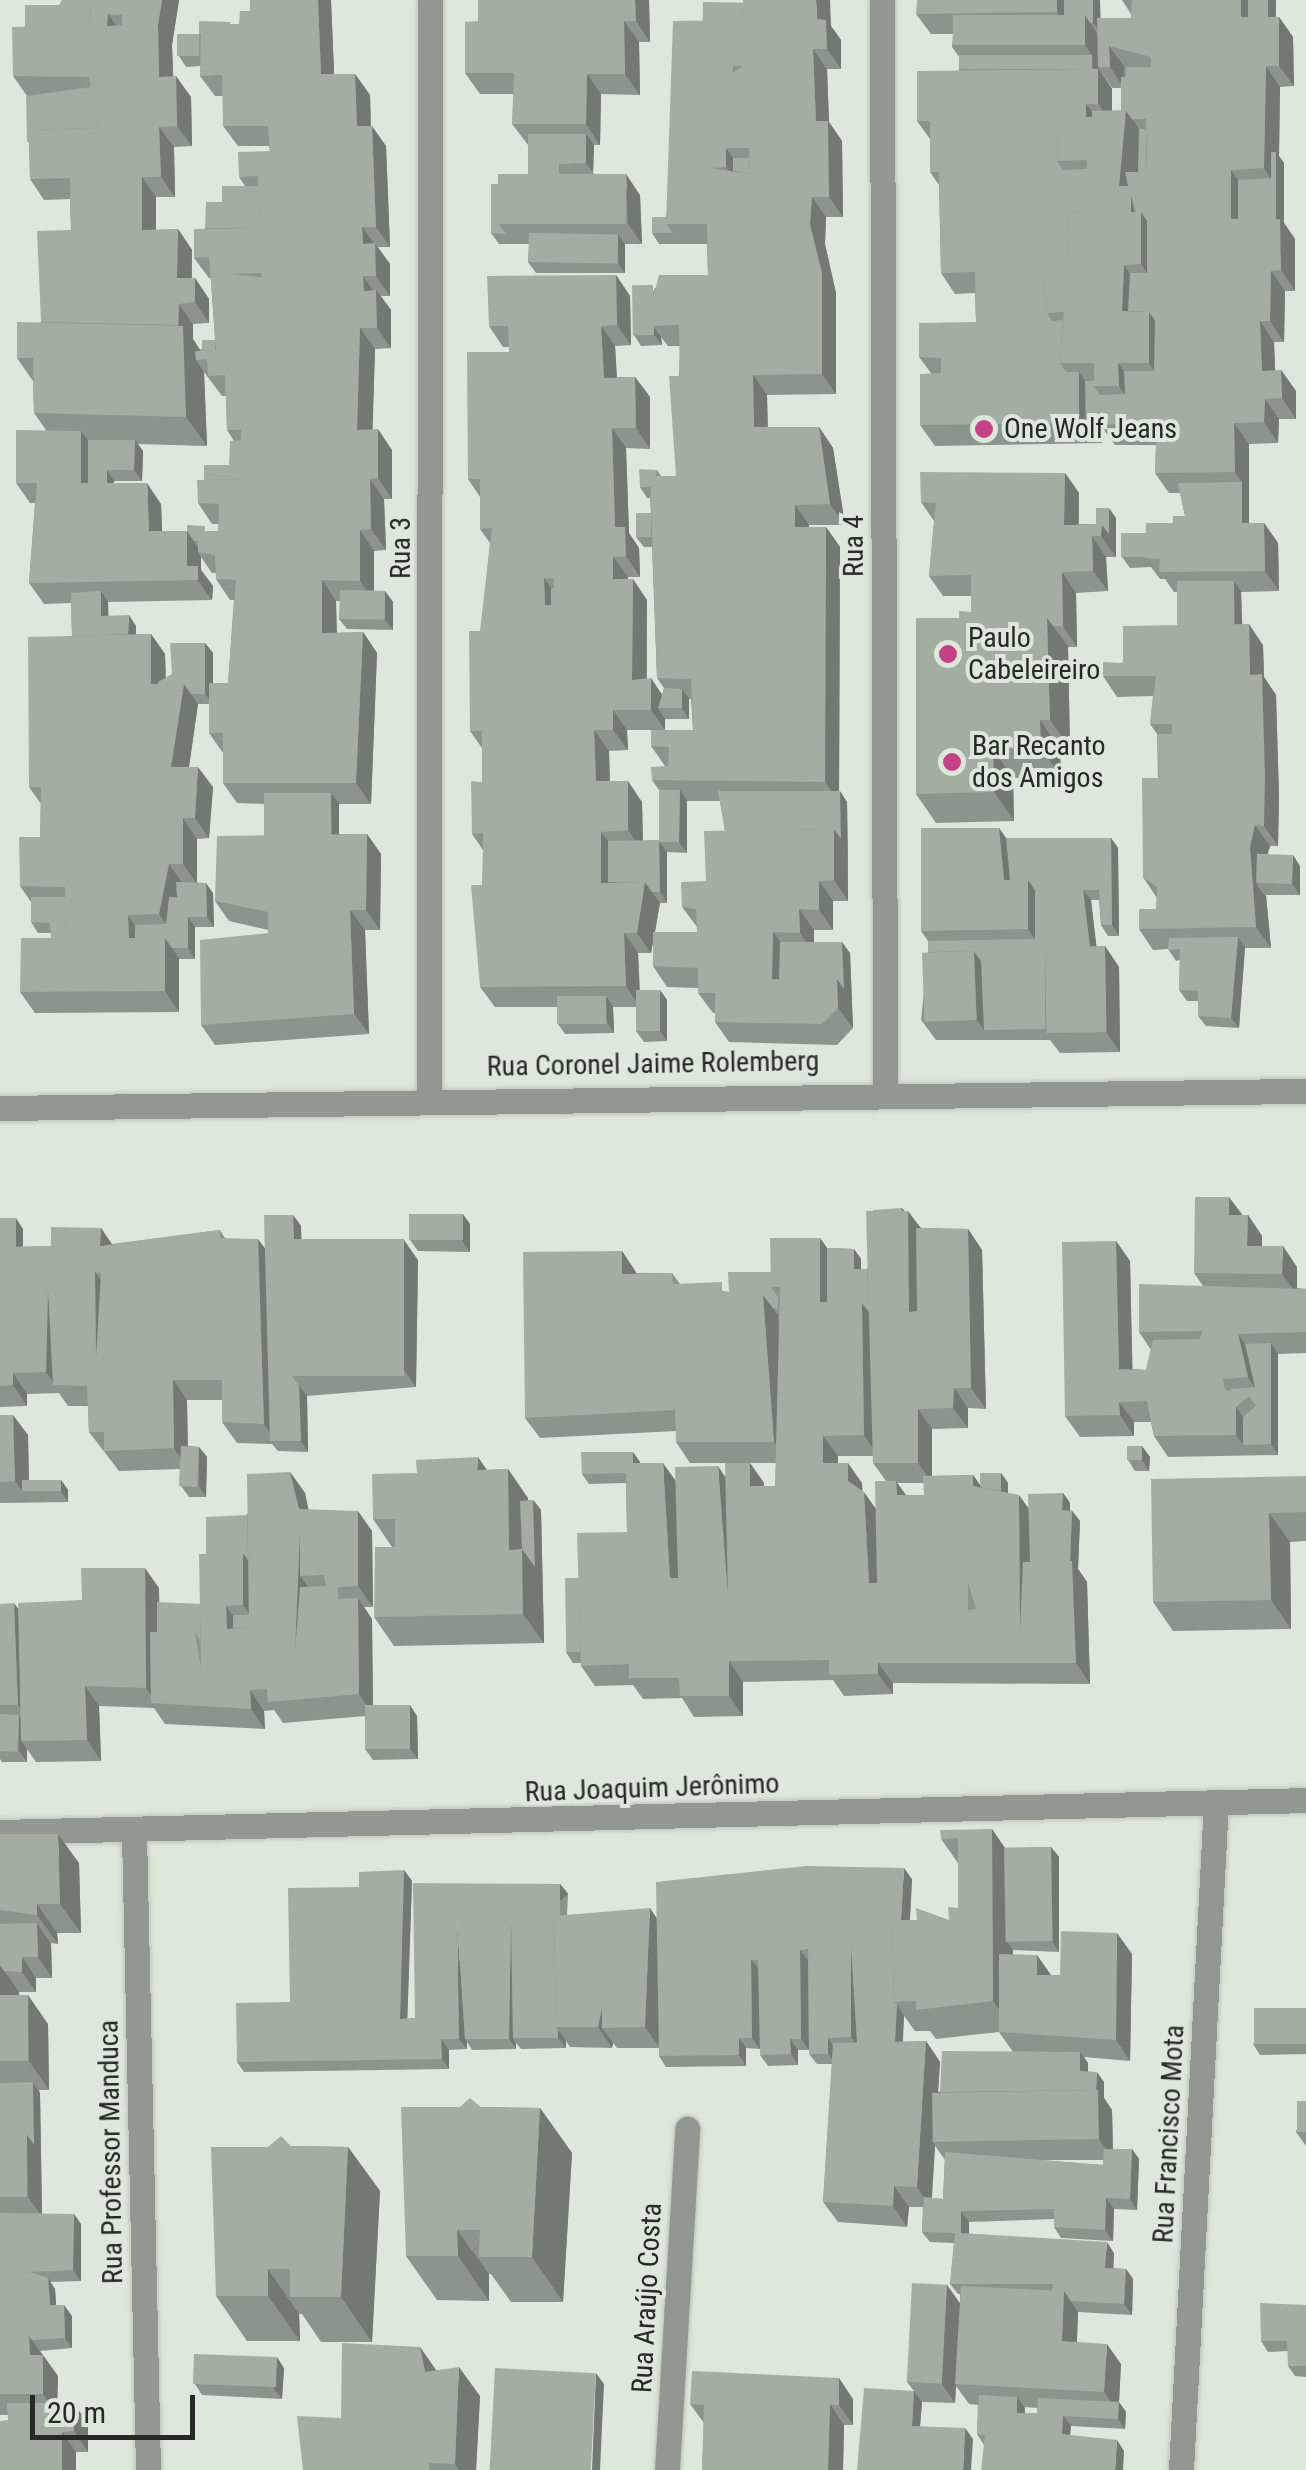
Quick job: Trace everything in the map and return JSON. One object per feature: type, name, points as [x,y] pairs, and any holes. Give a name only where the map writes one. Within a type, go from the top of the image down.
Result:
[{"type":"street","name":"Rua 3","points":[[430,0],[430,1096]]},
{"type":"street","name":"Rua 4","points":[[882,0],[885,1092]]},
{"type":"street","name":"Rua Coronel Jaime Rolemberg","points":[[0,1108],[430,1096],[1306,1091]]},
{"type":"street","name":"Rua Joaquim Jerônimo","points":[[0,1832],[134,1833],[1306,1800]]},
{"type":"street","name":"Rua Francisco Mota","points":[[1182,2470],[1216,1802]]},
{"type":"street","name":"Rua Professor Manduca","points":[[134,1833],[148,2470]]},
{"type":"street","name":"Rua Araújo Costa","points":[[668,2470],[687,2129]]},
{"type":"building","points":[[62,0],[90,0],[91,25],[25,27],[25,5],[59,5]]},
{"type":"building","points":[[90,0],[162,0],[158,25],[159,77],[176,76],[177,126],[159,127],[161,177],[142,177],[142,230],[178,229],[177,278],[195,278],[195,302],[179,304],[178,325],[41,322],[37,231],[71,230],[70,178],[30,179],[29,130],[98,128],[89,77],[13,76],[12,27],[91,25]],"holes":[[[108,14],[122,15],[122,25],[107,26]]]},
{"type":"building","points":[[250,0],[318,0],[321,74],[355,74],[357,126],[372,126],[376,227],[362,227],[363,244],[375,243],[376,276],[363,276],[364,291],[376,290],[377,328],[360,328],[357,430],[378,429],[378,478],[370,479],[371,529],[360,530],[360,581],[322,580],[322,633],[363,632],[356,783],[223,783],[223,733],[209,733],[209,683],[228,683],[236,580],[216,579],[215,555],[198,552],[198,531],[218,531],[219,504],[198,503],[197,480],[241,479],[241,430],[227,430],[225,375],[208,376],[207,359],[196,360],[195,351],[216,350],[209,257],[194,258],[194,229],[260,228],[258,176],[239,177],[238,152],[270,151],[268,126],[223,126],[222,75],[200,76],[201,24],[239,24],[240,11],[250,11]],"holes":[[[262,273],[261,277],[227,274]]]},
{"type":"building","points":[[478,0],[635,0],[636,21],[624,21],[625,74],[587,74],[586,124],[512,124],[514,73],[465,73],[465,22],[478,21]]},
{"type":"building","points":[[743,0],[816,0],[817,19],[826,20],[827,49],[813,49],[816,121],[828,121],[829,197],[812,197],[810,224],[822,273],[822,374],[753,375],[754,427],[819,427],[830,504],[795,505],[795,527],[826,527],[825,782],[652,780],[651,767],[668,766],[669,747],[651,746],[651,730],[693,730],[691,679],[657,678],[650,476],[676,476],[669,376],[680,376],[679,325],[653,326],[653,298],[659,275],[708,275],[707,224],[666,224],[673,21],[743,20]],"holes":[[[726,148],[749,148],[750,174],[710,168],[726,167]]]},
{"type":"building","points":[[917,0],[1057,0],[1057,12],[916,14]]},
{"type":"building","points":[[1064,0],[1093,0],[1093,23],[1085,15],[1064,16]]},
{"type":"building","points":[[1132,0],[1241,0],[1241,17],[1279,17],[1279,66],[1266,66],[1264,168],[1231,170],[1231,219],[1280,219],[1281,270],[1271,271],[1270,321],[1260,321],[1262,371],[1281,370],[1282,398],[1265,399],[1264,422],[1234,423],[1235,472],[1155,473],[1157,424],[1100,425],[1100,395],[1125,394],[1124,371],[1154,371],[1155,320],[1149,312],[1128,311],[1130,273],[1147,273],[1147,221],[1141,212],[1135,212],[1125,172],[1147,172],[1146,119],[1132,119],[1126,111],[1126,67],[1151,67],[1151,57],[1109,46],[1110,67],[1098,67],[1097,18],[1131,18]]},
{"type":"building","points":[[1248,0],[1268,0],[1268,17],[1248,17]]},
{"type":"building","points":[[703,2],[743,3],[743,22],[703,21]]},
{"type":"building","points":[[953,15],[1085,15],[1085,45],[953,45]]},
{"type":"building","points":[[199,21],[230,24],[201,24],[199,34]]},
{"type":"building","points":[[177,34],[199,34],[199,56],[177,56]]},
{"type":"building","points":[[959,55],[1092,55],[1092,69],[959,69]]},
{"type":"building","points":[[1098,69],[1098,104],[1086,104],[1086,117],[1092,117],[1092,133],[1058,133],[1057,161],[1063,170],[1087,169],[1087,211],[1067,212],[1069,264],[1061,275],[1043,275],[1047,313],[1052,321],[1063,320],[1060,363],[1066,372],[1079,372],[1079,423],[920,425],[920,374],[941,373],[941,358],[919,357],[919,323],[976,322],[975,272],[941,273],[939,172],[930,172],[930,121],[917,121],[917,71]]},
{"type":"building","points":[[1121,77],[1126,77],[1126,111],[1121,111]]},
{"type":"building","points":[[91,87],[98,128],[29,130],[27,140],[26,96]]},
{"type":"building","points":[[1126,110],[1119,186],[1131,186],[1131,212],[1141,212],[1141,264],[1124,265],[1122,311],[1149,312],[1149,363],[1118,363],[1119,386],[1094,386],[1094,363],[1060,363],[1064,312],[1047,313],[1043,275],[1061,275],[1069,264],[1067,212],[1087,211],[1087,160],[1057,161],[1058,133],[1092,133],[1092,111]]},
{"type":"building","points":[[1139,129],[1146,129],[1147,172],[1138,172]]},
{"type":"building","points":[[528,134],[586,134],[586,163],[559,164],[559,174],[528,174]]},
{"type":"building","points":[[1271,152],[1276,152],[1276,219],[1238,219],[1238,180],[1271,178]]},
{"type":"building","points":[[733,158],[749,158],[750,174],[733,171]]},
{"type":"building","points":[[498,174],[626,174],[626,224],[498,224]]},
{"type":"building","points":[[491,184],[498,184],[499,224],[506,234],[491,233]]},
{"type":"building","points":[[222,186],[259,186],[260,228],[205,228],[206,202],[222,202]]},
{"type":"building","points":[[652,217],[666,217],[673,233],[652,233]]},
{"type":"building","points":[[529,233],[618,235],[617,264],[528,262]]},
{"type":"building","points":[[616,275],[617,325],[601,326],[604,378],[635,377],[636,428],[612,428],[615,527],[625,527],[626,556],[613,557],[613,579],[633,579],[632,680],[651,678],[651,710],[613,710],[613,730],[594,730],[596,781],[628,781],[628,830],[601,832],[601,883],[645,882],[637,933],[624,933],[626,986],[480,987],[471,885],[483,885],[483,833],[472,834],[471,781],[482,782],[482,731],[470,731],[469,631],[480,631],[492,528],[480,529],[480,479],[468,479],[467,352],[509,352],[508,326],[489,326],[487,276]],"holes":[[[544,578],[554,579],[554,605],[545,605]]]},
{"type":"building","points":[[632,285],[653,285],[654,335],[633,335]]},
{"type":"building","points":[[17,322],[183,326],[186,417],[34,413],[33,358],[17,358]]},
{"type":"building","points":[[202,340],[215,340],[215,350],[202,350]]},
{"type":"building","points":[[1085,381],[1094,381],[1100,395],[1100,412],[1094,413],[1094,432],[1086,433]]},
{"type":"building","points":[[16,430],[81,431],[81,483],[147,483],[149,531],[187,531],[187,566],[198,566],[198,580],[29,583],[37,483],[16,483]]},
{"type":"building","points":[[88,440],[135,440],[134,470],[107,470],[107,483],[88,483]]},
{"type":"building","points":[[241,440],[241,479],[204,480],[204,465],[229,465],[230,441]]},
{"type":"building","points":[[639,469],[657,470],[656,476],[650,476],[650,487],[640,487]]},
{"type":"building","points":[[920,472],[1065,473],[1064,525],[1102,525],[1101,536],[1092,536],[1093,571],[1062,572],[1063,626],[1053,626],[1047,618],[959,618],[959,611],[971,612],[971,575],[929,576],[936,503],[921,502]]},
{"type":"building","points":[[1242,482],[1242,523],[1173,523],[1173,516],[1185,516],[1178,483]]},
{"type":"building","points":[[1096,508],[1109,508],[1109,534],[1102,525],[1073,525],[1096,524]]},
{"type":"building","points":[[636,513],[651,513],[651,537],[636,537]]},
{"type":"building","points":[[1146,523],[1264,523],[1265,571],[1159,572],[1160,559],[1145,558]]},
{"type":"building","points":[[187,525],[205,526],[205,531],[198,531],[198,541],[187,531]]},
{"type":"building","points":[[1121,533],[1146,533],[1146,557],[1121,557]]},
{"type":"building","points":[[1177,581],[1234,581],[1234,625],[1177,625]]},
{"type":"building","points":[[340,590],[385,591],[384,620],[339,619]]},
{"type":"building","points":[[101,591],[101,616],[129,615],[128,634],[72,636],[71,593]]},
{"type":"building","points":[[916,618],[1047,618],[1050,720],[1040,720],[1041,748],[993,749],[994,792],[916,794]]},
{"type":"building","points":[[1249,624],[1250,675],[1262,674],[1265,776],[1264,826],[1255,825],[1250,847],[1256,927],[1139,929],[1139,909],[1156,909],[1157,887],[1143,877],[1142,778],[1159,778],[1160,748],[1172,749],[1172,724],[1150,724],[1156,676],[1103,676],[1103,662],[1123,663],[1123,626]]},
{"type":"building","points":[[151,634],[151,684],[184,684],[171,767],[198,767],[195,818],[183,818],[183,864],[169,864],[159,914],[128,915],[129,938],[165,938],[165,991],[20,992],[21,938],[67,938],[65,887],[20,886],[19,837],[40,837],[41,787],[29,787],[28,637]]},
{"type":"building","points":[[170,643],[205,643],[205,694],[191,694],[184,684],[158,684],[172,674]]},
{"type":"building","points":[[664,688],[682,689],[682,708],[658,708]]},
{"type":"building","points":[[1157,734],[1172,734],[1172,749],[1160,748],[1159,778]]},
{"type":"building","points":[[659,790],[680,790],[679,842],[659,842],[660,892],[652,892],[645,882],[608,882],[608,841],[659,840]]},
{"type":"building","points":[[718,791],[840,791],[841,839],[834,829],[725,831]]},
{"type":"building","points":[[264,793],[331,793],[331,836],[264,836]]},
{"type":"building","points":[[921,828],[999,828],[1004,880],[1028,880],[1028,929],[921,931]]},
{"type":"building","points":[[834,829],[834,880],[819,881],[819,910],[799,909],[800,933],[773,932],[772,979],[837,979],[838,1008],[822,1024],[715,1022],[715,993],[698,993],[698,968],[653,966],[653,932],[697,932],[696,909],[682,907],[681,882],[706,881],[704,831]]},
{"type":"building","points":[[367,834],[366,910],[350,910],[354,1014],[201,1025],[200,940],[268,933],[268,912],[215,901],[217,836]]},
{"type":"building","points":[[1006,838],[1111,838],[1112,925],[1101,925],[1099,890],[1083,890],[1090,947],[1045,948],[1045,1029],[984,1030],[981,961],[974,951],[928,952],[928,941],[1035,939],[1035,890],[1028,880],[1010,880]]},
{"type":"building","points":[[1257,854],[1293,855],[1292,884],[1256,883]]},
{"type":"building","points":[[176,882],[206,883],[207,917],[188,917],[188,948],[172,948],[165,938],[135,938],[135,925],[166,924],[169,897],[177,897]]},
{"type":"building","points":[[31,897],[66,897],[67,938],[51,938],[50,923],[31,922]]},
{"type":"building","points":[[1238,937],[1231,1018],[1198,1016],[1198,991],[1179,990],[1180,949],[1168,950],[1169,938]]},
{"type":"building","points":[[780,942],[842,942],[844,989],[837,979],[779,979]]},
{"type":"building","points":[[1105,946],[1107,1032],[1047,1033],[1045,947]]},
{"type":"building","points":[[974,951],[976,1020],[924,1022],[922,953]]},
{"type":"building","points":[[636,990],[660,990],[660,1031],[636,1031]]},
{"type":"building","points":[[557,996],[606,996],[606,1024],[557,1024]]},
{"type":"building","points":[[1195,1197],[1229,1197],[1229,1215],[1248,1215],[1247,1246],[1283,1246],[1282,1274],[1194,1273]]},
{"type":"building","points":[[866,1211],[908,1211],[909,1312],[917,1311],[916,1228],[968,1229],[971,1388],[954,1388],[953,1408],[918,1409],[918,1463],[873,1463]]},
{"type":"building","points":[[409,1214],[463,1214],[463,1240],[409,1240]]},
{"type":"building","points":[[264,1215],[293,1215],[294,1239],[287,1239],[292,1376],[299,1386],[301,1441],[270,1441]]},
{"type":"building","points":[[0,1218],[16,1218],[16,1247],[0,1247]]},
{"type":"building","points":[[51,1227],[101,1228],[100,1246],[220,1230],[220,1238],[258,1239],[264,1424],[222,1422],[222,1380],[173,1380],[174,1448],[104,1451],[104,1432],[89,1432],[87,1386],[53,1385],[48,1290],[46,1372],[13,1373],[13,1385],[0,1386],[0,1247],[51,1246]],"holes":[[[95,1272],[101,1273],[96,1357]]]},
{"type":"building","points":[[770,1238],[820,1238],[820,1302],[862,1303],[864,1435],[823,1436],[823,1463],[848,1463],[848,1481],[864,1492],[869,1583],[877,1583],[875,1481],[896,1481],[897,1495],[924,1495],[923,1476],[973,1475],[973,1486],[1019,1495],[1020,1630],[1023,1562],[1072,1561],[1076,1663],[878,1663],[878,1674],[829,1675],[829,1660],[729,1661],[729,1696],[680,1696],[679,1678],[629,1678],[629,1664],[581,1666],[577,1533],[627,1532],[626,1463],[663,1463],[670,1578],[678,1578],[675,1467],[718,1466],[728,1596],[725,1463],[750,1463],[750,1486],[775,1486],[780,1287],[771,1287]],"holes":[[[968,1582],[976,1609],[968,1610]]]},
{"type":"building","points":[[287,1239],[404,1239],[404,1376],[287,1376]]},
{"type":"building","points":[[1116,1241],[1119,1369],[1146,1370],[1153,1340],[1199,1339],[1203,1331],[1139,1332],[1139,1284],[1306,1289],[1306,1332],[1238,1334],[1248,1377],[1223,1379],[1225,1390],[1249,1396],[1236,1407],[1236,1435],[1154,1436],[1147,1401],[1119,1402],[1120,1415],[1065,1416],[1062,1242]]},
{"type":"building","points":[[827,1248],[854,1249],[854,1269],[867,1269],[869,1312],[862,1303],[827,1303]]},
{"type":"building","points":[[622,1251],[622,1274],[672,1273],[673,1284],[722,1282],[722,1292],[763,1295],[774,1442],[676,1442],[675,1410],[525,1418],[523,1252]]},
{"type":"building","points":[[728,1272],[771,1272],[778,1309],[763,1295],[729,1293]]},
{"type":"building","points":[[1271,1343],[1271,1444],[1243,1445],[1243,1417],[1256,1406],[1249,1396],[1230,1389],[1255,1387],[1245,1344]]},
{"type":"building","points":[[0,1415],[13,1415],[15,1481],[0,1482]]},
{"type":"building","points":[[181,1446],[199,1447],[197,1487],[179,1486]]},
{"type":"building","points":[[1127,1446],[1142,1446],[1142,1460],[1127,1460]]},
{"type":"building","points":[[581,1452],[633,1452],[633,1463],[626,1463],[626,1473],[582,1474]]},
{"type":"building","points":[[478,1457],[477,1470],[508,1469],[509,1550],[522,1549],[523,1614],[374,1617],[375,1547],[395,1547],[395,1519],[373,1519],[372,1474],[417,1473],[416,1460]]},
{"type":"building","points":[[290,1472],[299,1509],[358,1511],[358,1586],[338,1587],[338,1599],[358,1598],[359,1694],[268,1702],[267,1689],[250,1690],[251,1709],[151,1703],[150,1632],[195,1632],[201,1668],[199,1554],[243,1553],[243,1605],[226,1606],[227,1629],[249,1628],[247,1474]],"holes":[[[300,1530],[300,1576],[324,1575],[326,1586],[300,1587],[295,1651]]]},
{"type":"building","points":[[980,1473],[1001,1473],[1001,1491],[980,1487]]},
{"type":"building","points":[[1306,1476],[1306,1512],[1269,1513],[1271,1600],[1153,1602],[1151,1479]]},
{"type":"building","points":[[22,1480],[61,1480],[61,1491],[22,1491]]},
{"type":"building","points":[[1063,1493],[1062,1510],[1072,1511],[1070,1561],[1030,1562],[1028,1494]]},
{"type":"building","points":[[533,1500],[535,1567],[522,1549],[520,1501]]},
{"type":"building","points":[[247,1515],[248,1560],[243,1553],[206,1554],[206,1517]]},
{"type":"building","points":[[81,1568],[145,1568],[146,1688],[85,1686],[87,1740],[21,1741],[18,1603],[82,1600]]},
{"type":"building","points":[[565,1578],[579,1578],[580,1652],[566,1652]]},
{"type":"building","points":[[157,1602],[200,1604],[200,1640],[195,1632],[157,1632]]},
{"type":"building","points":[[14,1603],[18,1705],[0,1705],[0,1604]]},
{"type":"building","points":[[233,1615],[249,1615],[249,1628],[233,1628]]},
{"type":"building","points":[[365,1705],[410,1705],[410,1749],[365,1749]]},
{"type":"building","points":[[0,1714],[19,1715],[17,1752],[0,1751]]},
{"type":"building","points":[[992,1829],[993,2001],[916,2010],[916,2001],[894,2002],[892,1920],[917,1920],[916,1908],[949,1920],[948,1907],[958,1908],[958,1838],[941,1839],[940,1830]]},
{"type":"building","points":[[0,1834],[58,1834],[60,1904],[37,1904],[37,1915],[0,1910]]},
{"type":"building","points":[[1051,1847],[1053,1941],[1006,1942],[1004,1848]]},
{"type":"building","points":[[806,1866],[904,1868],[901,1920],[892,1920],[895,2042],[857,2043],[851,1946],[851,2037],[828,2038],[828,2054],[809,2054],[808,1949],[800,1950],[801,2039],[790,2039],[791,2054],[760,2055],[758,1960],[751,1960],[752,2038],[739,2038],[739,2055],[659,2056],[656,1882]]},
{"type":"building","points":[[404,1870],[400,2019],[415,2018],[413,1883],[560,1884],[560,1916],[554,1916],[558,2038],[513,2038],[511,1920],[509,2039],[465,2039],[457,1920],[459,2039],[441,2039],[442,2059],[237,2062],[236,2003],[290,2002],[288,1888],[359,1887],[359,1872]]},
{"type":"building","points":[[650,1908],[645,2027],[602,2028],[602,2008],[598,2027],[556,2027],[554,1916]]},
{"type":"building","points":[[37,1923],[38,1957],[22,1957],[22,1972],[4,1971],[0,1965],[0,1924]]},
{"type":"building","points":[[1061,1931],[1117,1933],[1116,2040],[999,2032],[999,1954],[1037,1955],[1037,1975],[1060,1975]]},
{"type":"building","points":[[0,1995],[28,1995],[28,2061],[0,2061]]},
{"type":"building","points":[[1254,2008],[1306,2008],[1306,2044],[1254,2044]]},
{"type":"building","points":[[926,2041],[917,2187],[894,2186],[893,2206],[823,2202],[833,2043]]},
{"type":"building","points":[[942,2051],[1080,2052],[1080,2071],[1097,2072],[1096,2090],[940,2092]]},
{"type":"building","points":[[33,2082],[34,2145],[27,2135],[0,2135],[0,2083]]},
{"type":"building","points":[[1098,2090],[1099,2139],[933,2142],[932,2093]]},
{"type":"building","points":[[470,2098],[481,2107],[540,2108],[532,2257],[479,2257],[480,2230],[457,2230],[458,2256],[406,2256],[401,2107],[460,2107]]},
{"type":"building","points":[[1297,2101],[1306,2101],[1306,2132],[1297,2132]]},
{"type":"building","points":[[0,2135],[27,2135],[27,2197],[0,2197]]},
{"type":"building","points":[[281,2136],[291,2146],[348,2147],[341,2297],[290,2297],[290,2269],[268,2269],[268,2296],[216,2296],[211,2147],[268,2147]]},
{"type":"building","points":[[1104,2149],[1132,2149],[1130,2199],[1106,2198],[1105,2230],[1054,2227],[1054,2209],[961,2211],[961,2233],[1107,2242],[1105,2268],[1126,2269],[1124,2304],[1071,2301],[1064,2291],[1052,2291],[1053,2284],[950,2284],[955,2233],[922,2232],[924,2197],[943,2199],[945,2152],[1103,2165]]},
{"type":"building","points":[[0,2213],[74,2214],[73,2270],[30,2272],[48,2278],[50,2305],[64,2305],[65,2338],[32,2340],[29,2336],[0,2336]]},
{"type":"building","points":[[912,2283],[947,2285],[942,2384],[907,2382]]},
{"type":"building","points":[[961,2286],[1064,2291],[1062,2341],[1107,2344],[1104,2392],[955,2384]]},
{"type":"building","points":[[1260,2303],[1306,2305],[1306,2366],[1288,2366],[1287,2341],[1261,2341]]},
{"type":"building","points":[[0,2336],[29,2336],[30,2355],[43,2355],[43,2394],[0,2394]]},
{"type":"building","points":[[342,2343],[420,2347],[425,2372],[459,2367],[455,2464],[429,2463],[429,2470],[303,2470],[297,2416],[341,2418]]},
{"type":"building","points":[[194,2354],[277,2357],[276,2387],[193,2384]]},
{"type":"building","points":[[495,2368],[596,2373],[591,2470],[490,2470]]},
{"type":"building","points":[[692,2371],[839,2378],[839,2405],[830,2404],[828,2470],[702,2470],[704,2405],[690,2404]]},
{"type":"building","points":[[864,2388],[914,2391],[912,2426],[965,2428],[963,2470],[857,2470]]},
{"type":"building","points":[[979,2395],[1017,2397],[1017,2413],[1037,2413],[1038,2398],[1119,2402],[1118,2419],[1063,2416],[1062,2434],[1117,2440],[1115,2470],[981,2470],[985,2435],[977,2434]]},
{"type":"building","points":[[7,2403],[73,2403],[74,2431],[62,2432],[62,2470],[0,2470],[0,2421],[8,2420]]},
{"type":"place","name":"One Wolf Jeans","points":[[984,429]]},
{"type":"place","name":"Paulo Cabeleireiro","points":[[948,654]]},
{"type":"place","name":"Bar Recanto dos Amigos","points":[[952,762]]}]
